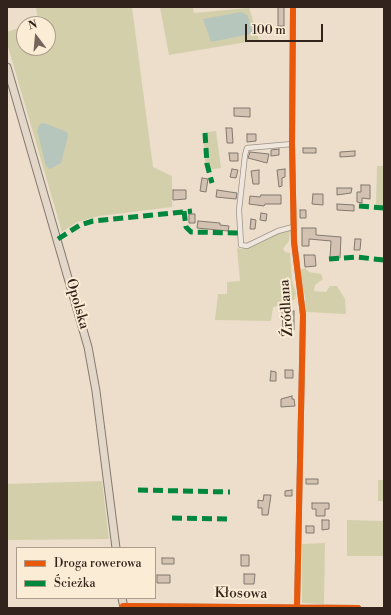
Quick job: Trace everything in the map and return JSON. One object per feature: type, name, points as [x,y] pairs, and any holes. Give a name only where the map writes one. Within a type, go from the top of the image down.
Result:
[{"type":"main road","name":"Opolska","points":[[7,67],[88,347],[96,390],[116,547]]},
{"type":"street","name":"Źródlana","points":[[293,7],[293,227],[296,272],[303,315],[297,607]]},
{"type":"street","points":[[292,144],[247,148],[239,210],[241,244],[247,246],[283,229],[293,227]]},
{"type":"street","name":"Kłosowa","points":[[123,604],[358,608]]},
{"type":"shaded area","points":[[36,7],[132,7],[153,167],[172,176],[172,207],[99,216],[77,222],[62,232],[7,43],[7,32],[16,29],[16,56],[56,56],[56,16],[37,16]]},
{"type":"shaded area","points":[[160,7],[193,7],[194,13],[249,8],[259,40],[169,55]]},
{"type":"shaded area","points":[[241,12],[247,15],[253,30],[251,34],[211,42],[203,19]]},
{"type":"shaded area","points":[[44,123],[67,132],[68,136],[61,163],[50,169],[46,166],[37,130],[40,124]]},
{"type":"shaded area","points":[[216,131],[221,168],[206,170],[203,133]]},
{"type":"shaded area","points":[[377,166],[384,166],[384,206],[376,206]]},
{"type":"shaded area","points":[[290,229],[289,241],[283,249],[285,252],[290,253],[292,281],[296,293],[295,299],[284,305],[273,307],[271,321],[215,320],[218,294],[227,294],[227,282],[240,281],[237,248],[242,249],[261,243],[278,233]]},
{"type":"shaded area","points":[[305,268],[309,272],[321,274],[323,279],[315,285],[314,291],[326,292],[330,286],[337,286],[345,299],[346,314],[306,312],[305,297],[300,278],[301,270]]},
{"type":"shaded area","points":[[378,480],[384,480],[384,501],[378,501]]},
{"type":"shaded area","points":[[102,481],[109,539],[7,540],[7,484]]},
{"type":"shaded area","points":[[347,520],[384,521],[384,556],[347,556]]},
{"type":"shaded area","points":[[325,543],[324,604],[302,603],[302,544]]},
{"type":"building","points":[[278,7],[284,7],[284,26],[278,26]]},
{"type":"building","points":[[234,108],[250,108],[250,117],[234,116]]},
{"type":"building","points":[[226,128],[232,128],[233,143],[227,143]]},
{"type":"building","points":[[247,134],[256,134],[256,141],[247,142]]},
{"type":"building","points":[[303,148],[316,148],[316,153],[303,153]]},
{"type":"building","points":[[279,149],[279,155],[271,156],[271,150]]},
{"type":"building","points":[[355,151],[355,156],[340,157],[340,152]]},
{"type":"building","points":[[250,152],[269,154],[267,163],[248,158]]},
{"type":"building","points":[[229,153],[238,153],[238,161],[230,161]]},
{"type":"building","points":[[232,169],[238,170],[236,178],[230,177]]},
{"type":"building","points":[[285,169],[285,177],[282,178],[282,186],[279,187],[277,170]]},
{"type":"building","points":[[259,170],[259,184],[253,184],[251,171]]},
{"type":"building","points":[[202,178],[208,179],[206,192],[200,191]]},
{"type":"building","points":[[361,185],[370,185],[370,199],[362,198],[362,203],[357,202],[357,192],[361,192]]},
{"type":"building","points":[[337,188],[352,188],[351,193],[337,195]]},
{"type":"building","points":[[173,190],[186,190],[186,199],[173,200]]},
{"type":"building","points":[[217,190],[237,193],[236,199],[216,197]]},
{"type":"building","points":[[313,194],[323,194],[323,205],[312,204]]},
{"type":"building","points":[[261,195],[281,195],[281,204],[265,204],[264,206],[249,204],[250,196],[260,197]]},
{"type":"building","points":[[337,204],[354,205],[354,211],[337,210]]},
{"type":"building","points":[[300,210],[306,210],[306,218],[300,218]]},
{"type":"building","points":[[261,213],[267,214],[266,221],[260,220]]},
{"type":"building","points":[[189,214],[195,214],[195,223],[189,223]]},
{"type":"building","points":[[251,219],[256,220],[255,229],[250,229]]},
{"type":"building","points":[[198,221],[220,223],[220,225],[229,226],[228,231],[197,228]]},
{"type":"building","points":[[302,228],[316,228],[316,235],[341,237],[340,258],[330,258],[331,241],[309,239],[309,246],[302,246]]},
{"type":"building","points":[[355,239],[361,239],[360,250],[354,250]]},
{"type":"building","points":[[304,255],[315,255],[316,266],[305,267]]},
{"type":"building","points":[[294,311],[294,330],[283,330],[282,312]]},
{"type":"building","points":[[285,370],[293,370],[293,378],[285,378]]},
{"type":"building","points":[[271,371],[276,372],[276,381],[270,381]]},
{"type":"building","points":[[292,396],[295,406],[281,407],[281,399]]},
{"type":"building","points":[[306,479],[318,479],[318,484],[306,484]]},
{"type":"building","points":[[292,490],[292,496],[285,496],[285,491]]},
{"type":"building","points":[[264,495],[271,495],[268,515],[262,515],[262,508],[258,508],[258,500],[263,501]]},
{"type":"building","points":[[312,503],[329,503],[329,509],[325,509],[325,516],[316,516],[316,509],[312,509]]},
{"type":"building","points":[[322,520],[329,520],[329,529],[322,530]]},
{"type":"building","points":[[306,526],[314,526],[314,533],[306,533]]},
{"type":"building","points":[[241,555],[249,555],[249,566],[241,566]]},
{"type":"building","points":[[162,558],[174,558],[174,564],[162,564]]},
{"type":"building","points":[[244,574],[255,574],[254,584],[244,584]]},
{"type":"building","points":[[157,575],[170,575],[170,583],[157,583]]},
{"type":"marked path","points":[[205,133],[207,164],[212,183]]},
{"type":"marked path","points":[[359,206],[384,208]]},
{"type":"marked path","points":[[184,211],[186,227],[191,232],[241,233]]},
{"type":"marked path","points":[[58,239],[80,225],[93,221],[192,211]]},
{"type":"marked path","points":[[329,259],[356,257],[384,260]]},
{"type":"marked path","points":[[138,490],[230,492]]},
{"type":"marked path","points":[[172,518],[227,519]]},
{"type":"cycle path","points":[[293,7],[292,144],[294,242],[303,315],[297,607]]},
{"type":"cycle path","points":[[123,606],[358,608]]}]
